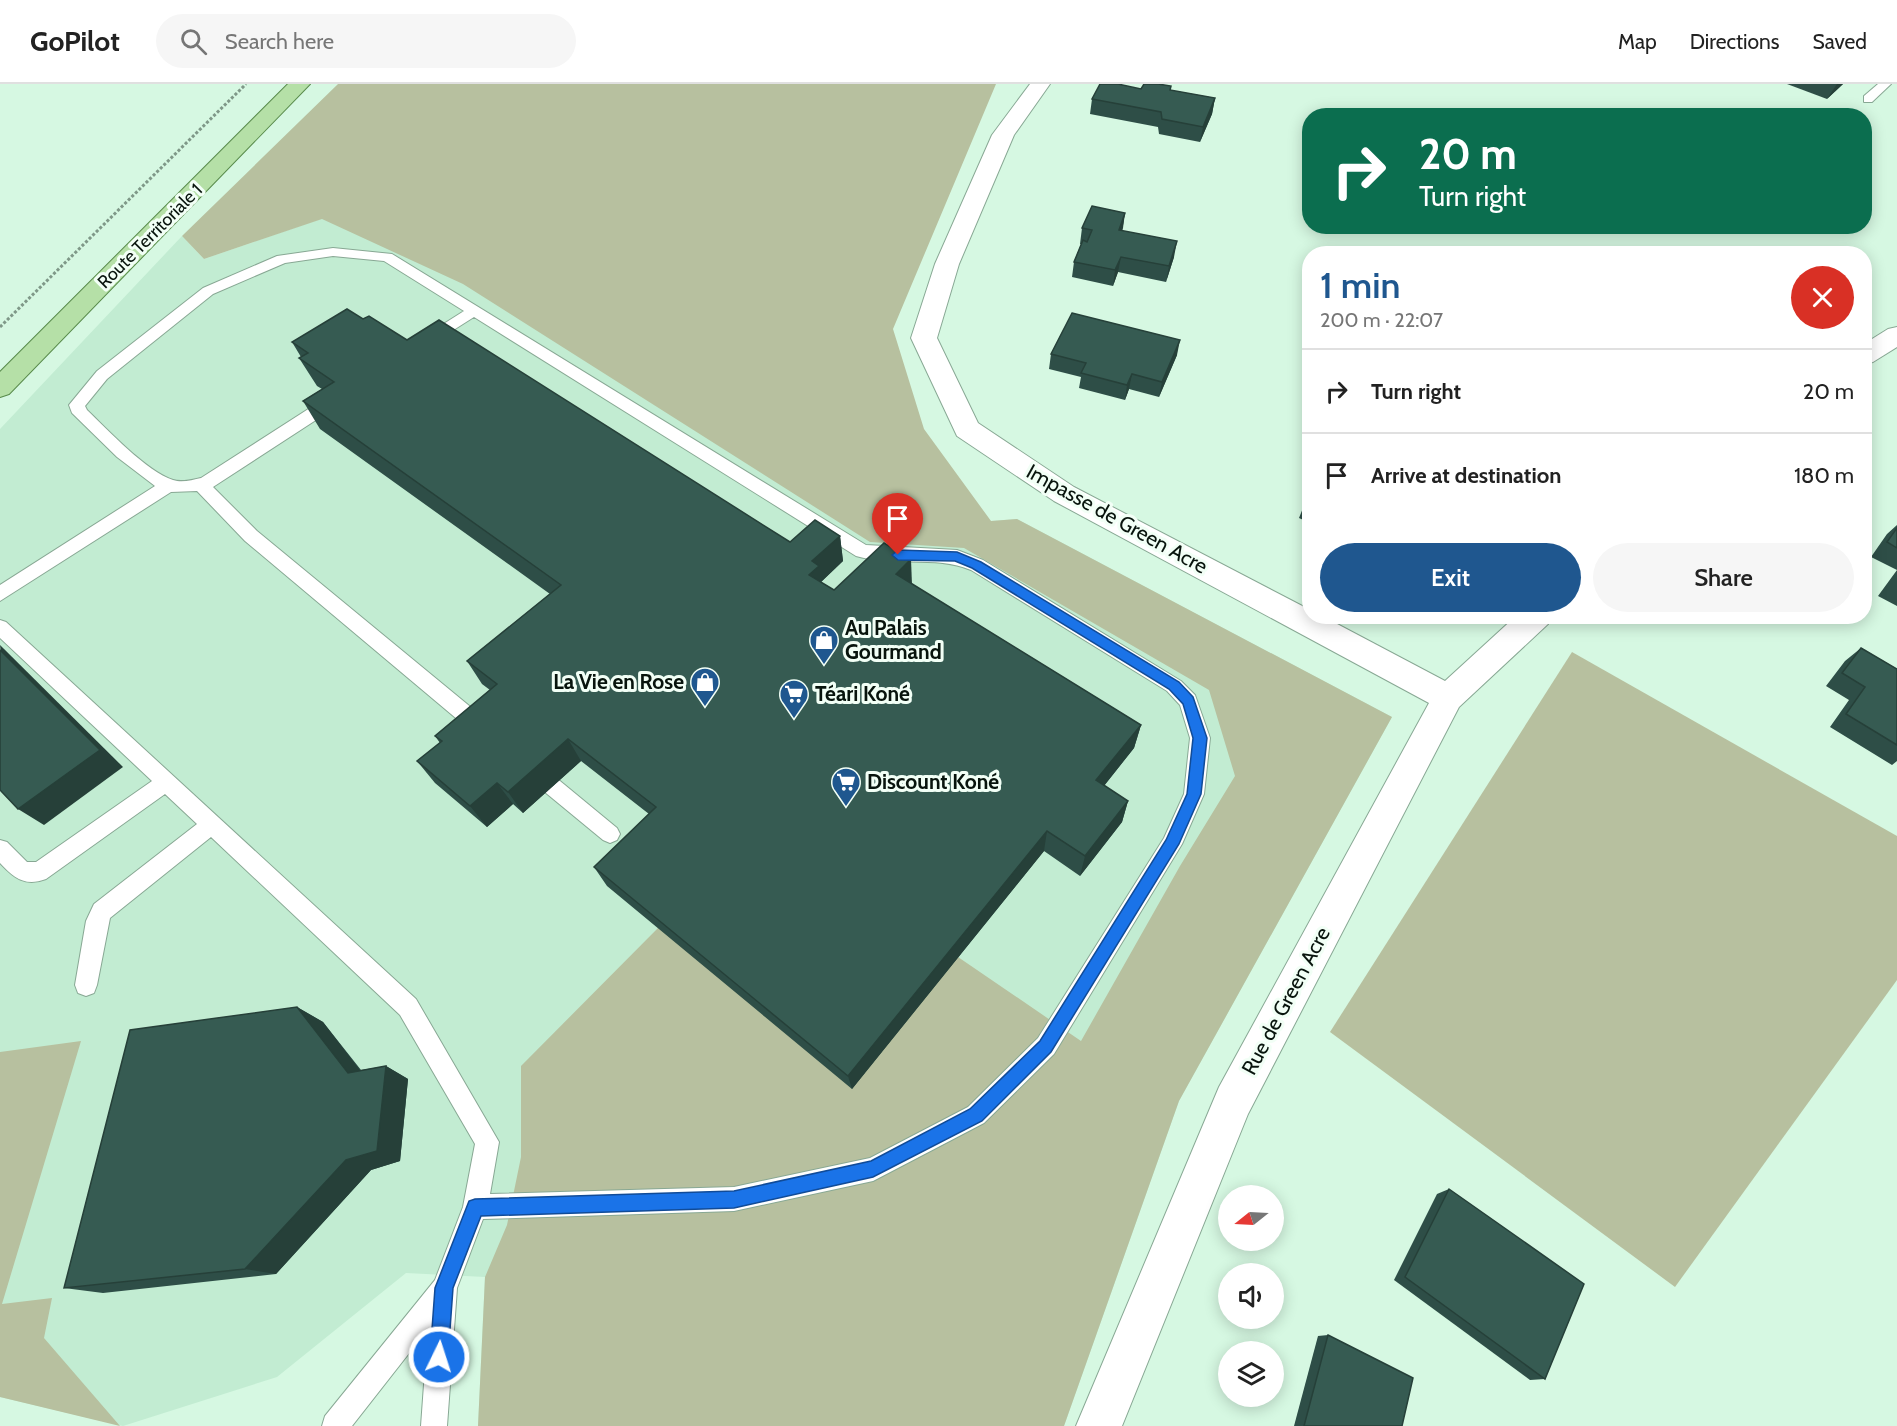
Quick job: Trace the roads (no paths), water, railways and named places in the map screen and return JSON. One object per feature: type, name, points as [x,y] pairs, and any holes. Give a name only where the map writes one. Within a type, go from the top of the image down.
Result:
[{"type":"main road","name":"Route Territoriale 1","points":[[0,388],[300,84]]},
{"type":"street","name":"Impasse de Green Acre","points":[[1040,84],[1003,135],[947,264],[924,338],[967,429],[1064,494],[1302,620]]},
{"type":"street","points":[[1872,351],[1897,335]]},
{"type":"street","name":"Impasse de Green Acre","points":[[1309,624],[1448,698]]},
{"type":"street","name":"Rue de Green Acre","points":[[1099,1426],[1233,1101],[1448,698],[1528,624]]},
{"type":"lane","points":[[1868,99],[1885,84]]},
{"type":"lane","points":[[475,1207],[734,1199],[873,1169],[976,1115],[1046,1046],[1172,844],[1194,794],[1200,738],[1188,701],[1174,686],[977,565],[957,556],[878,554],[862,551],[387,257],[333,252],[282,259],[208,291],[102,375],[77,405],[80,413],[153,478],[169,485],[187,488],[200,484],[251,536],[486,730]]},
{"type":"lane","points":[[418,347],[474,311]]},
{"type":"lane","points":[[201,486],[336,399]]},
{"type":"lane","points":[[0,594],[169,485]]},
{"type":"lane","points":[[0,627],[408,1007],[487,1142],[475,1207],[444,1288],[434,1426]]},
{"type":"lane","points":[[0,849],[22,872],[39,872],[166,782]]},
{"type":"lane","points":[[553,787],[610,834]]},
{"type":"lane","points":[[86,985],[97,921],[102,911],[212,825]]},
{"type":"lane","points":[[335,1426],[444,1288]]},
{"type":"place","name":"Au Palais Gourmand","points":[[824,666]]},
{"type":"place","name":"La Vie en Rose","points":[[705,708]]},
{"type":"place","name":"Téari Koné","points":[[794,720]]},
{"type":"place","name":"Discount Koné","points":[[846,808]]}]
